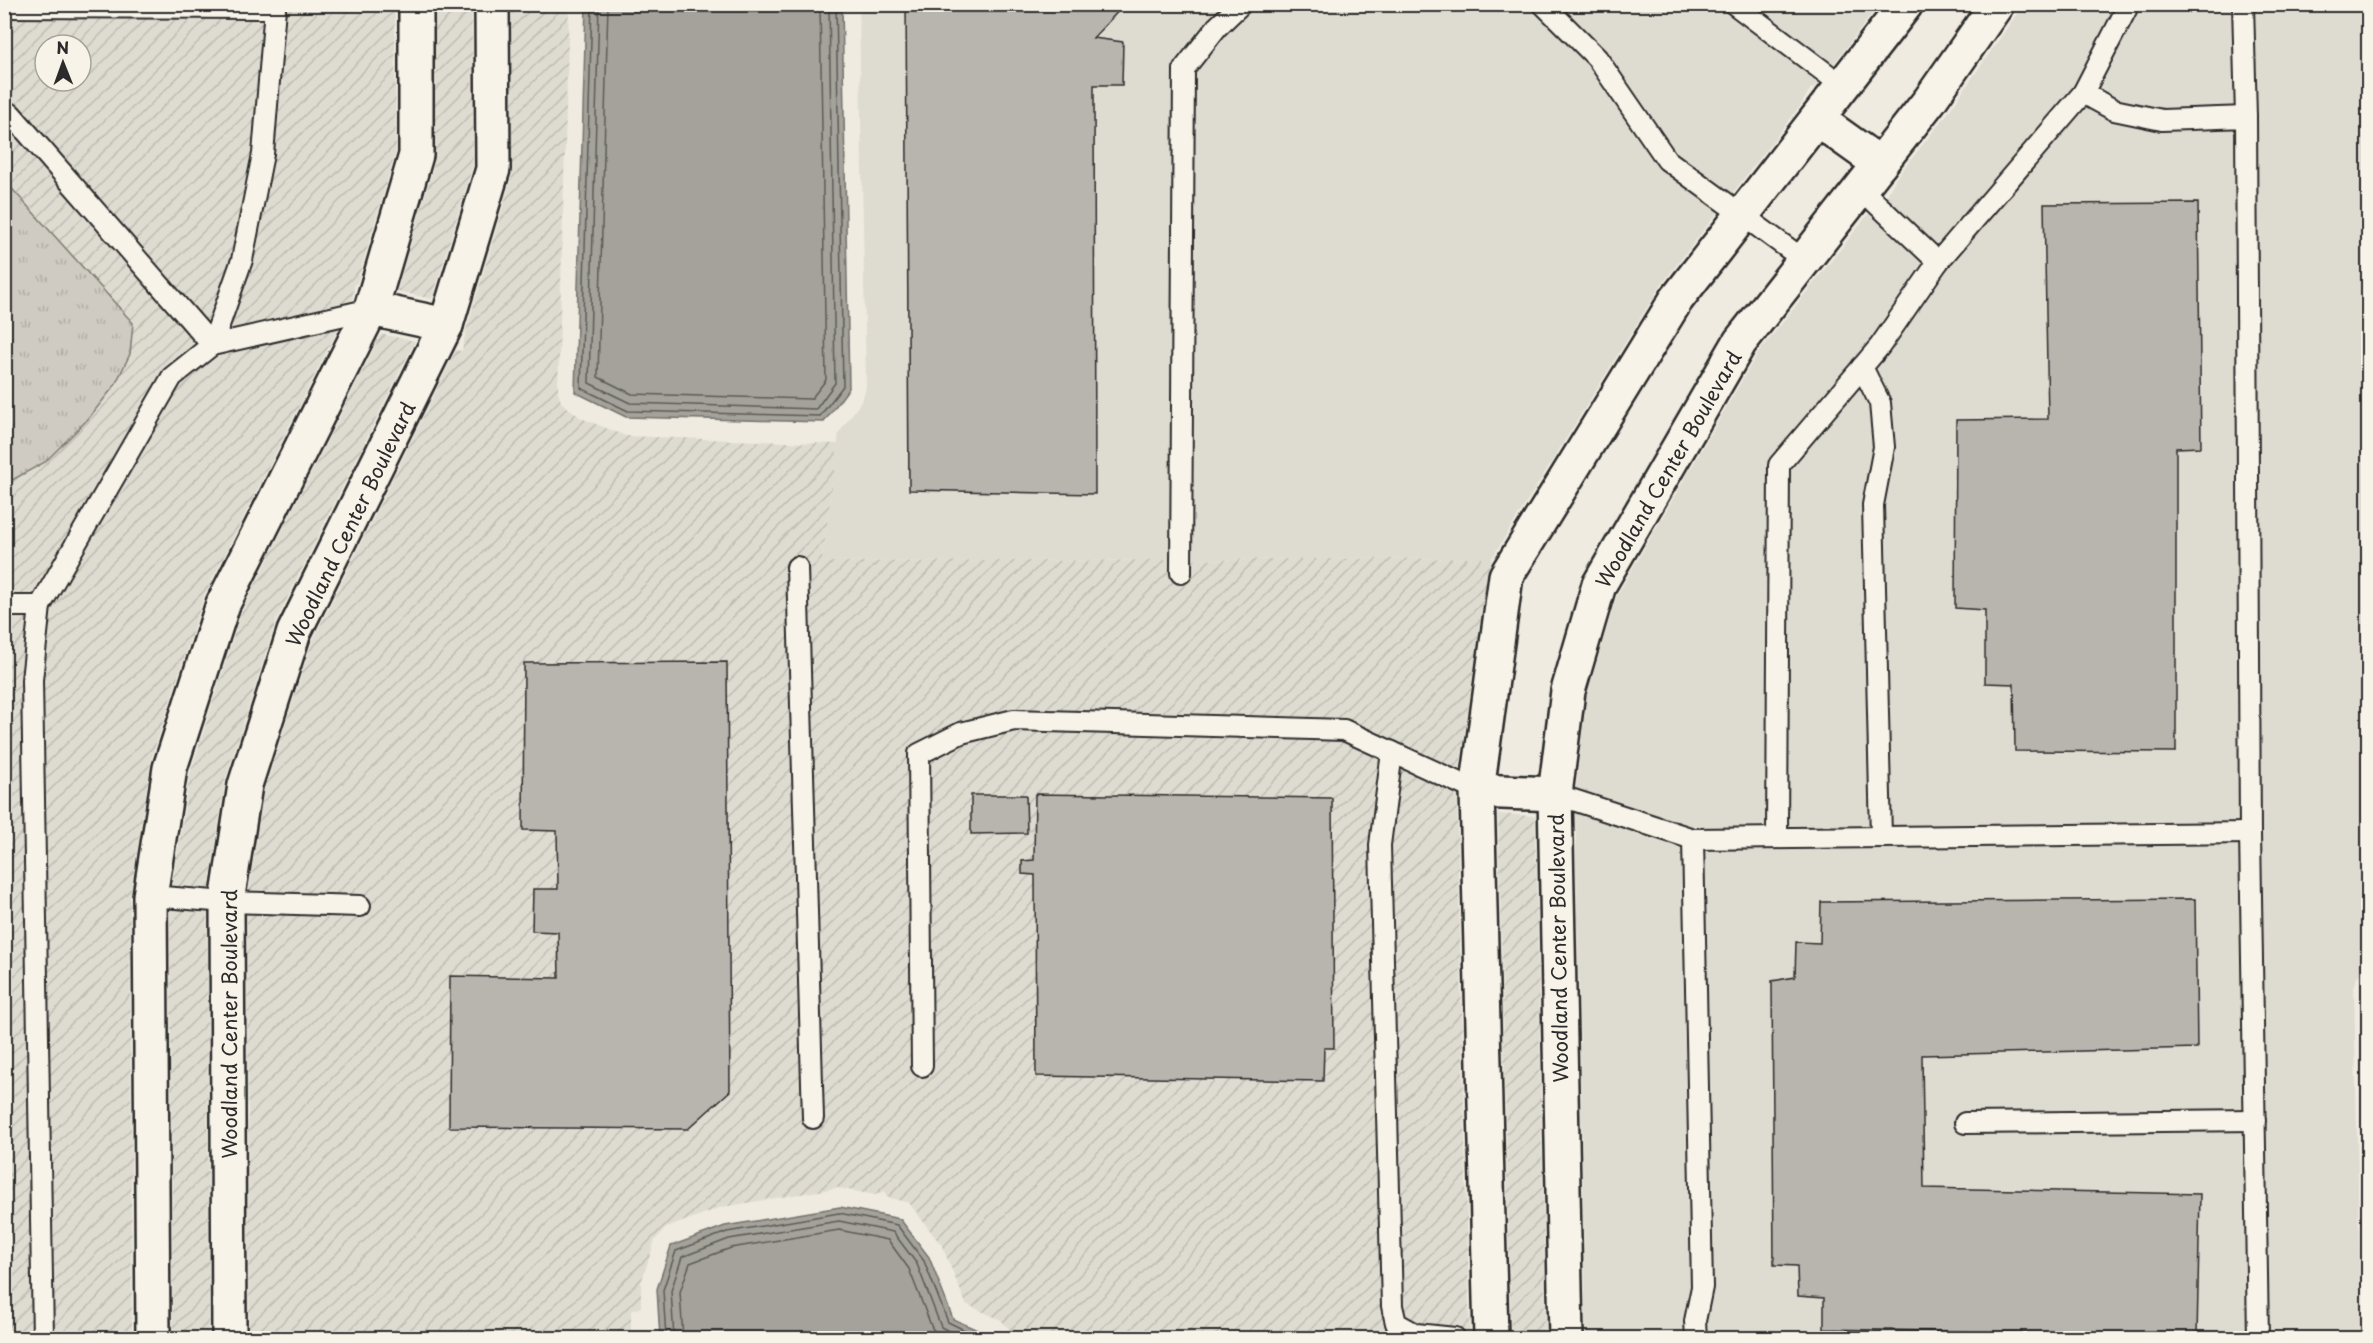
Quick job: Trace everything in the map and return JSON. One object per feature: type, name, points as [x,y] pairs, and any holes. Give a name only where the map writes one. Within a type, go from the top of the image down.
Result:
[{"type":"street","points":[[153,1338],[150,896],[170,768],[223,604],[371,309],[416,155],[416,4]]},
{"type":"street","name":"Woodland Center Boulevard","points":[[229,1338],[227,902],[245,785],[294,632],[446,325],[493,169],[492,4]]},
{"type":"street","points":[[1491,1338],[1477,790],[1506,576],[1676,300],[1906,4]]},
{"type":"street","name":"Woodland Center Boulevard","points":[[1566,1338],[1554,794],[1568,690],[1599,585],[1740,342],[1930,100],[1997,4]]},
{"type":"street","points":[[1817,119],[1871,176]]},
{"type":"street","points":[[371,309],[446,325]]},
{"type":"street","points":[[1477,790],[1554,794]]},
{"type":"lane","points":[[1181,573],[1184,69],[1217,27],[1241,4]]},
{"type":"lane","points":[[1544,4],[1597,58],[1667,159],[1804,260]]},
{"type":"lane","points":[[1734,4],[1843,86]]},
{"type":"lane","points":[[1777,838],[1779,465],[1862,367],[1938,262],[2083,93],[2129,4]]},
{"type":"lane","points":[[2243,4],[2246,117],[2250,833],[2258,1338]]},
{"type":"lane","points":[[4,7],[275,6],[262,154],[242,260],[212,345]]},
{"type":"lane","points":[[2083,93],[2114,110],[2162,120],[2246,117]]},
{"type":"lane","points":[[11,114],[212,345]]},
{"type":"lane","points":[[1871,176],[1938,262]]},
{"type":"lane","points":[[43,1338],[32,680],[40,606],[172,377],[212,345],[371,309]]},
{"type":"lane","points":[[1862,367],[1880,403],[1884,447],[1873,505],[1881,837]]},
{"type":"lane","points":[[797,567],[813,1118]]},
{"type":"lane","points":[[4,606],[40,606]]},
{"type":"lane","points":[[922,1066],[919,754],[961,734],[1014,720],[1344,730],[1477,790]]},
{"type":"lane","points":[[1392,752],[1380,845],[1392,1306],[1396,1323],[1416,1334],[1455,1338]]},
{"type":"lane","points":[[1554,794],[1693,839],[2250,833]]},
{"type":"lane","points":[[1693,839],[1702,1287],[1695,1321],[1696,1338]]},
{"type":"lane","points":[[150,896],[227,902],[360,906]]},
{"type":"lane","points":[[1965,1123],[2255,1120]]},
{"type":"shaded area","points":[[5,5],[395,5],[396,151],[357,283],[355,283],[352,301],[204,596],[151,760],[130,896],[132,1338],[5,1338]]},
{"type":"shaded area","points":[[435,5],[472,5],[473,165],[432,299],[397,291],[435,162]]},
{"type":"shaded area","points":[[512,5],[569,5],[558,391],[561,402],[581,418],[626,436],[838,444],[822,562],[1492,558],[1487,572],[1460,767],[1458,767],[1457,812],[1470,1338],[1017,1338],[1001,1320],[966,1304],[942,1246],[909,1203],[887,1197],[884,1191],[875,1195],[837,1188],[722,1207],[666,1228],[655,1240],[641,1283],[641,1307],[631,1311],[631,1338],[249,1338],[247,904],[264,791],[312,642],[456,350],[462,351],[512,176]]},
{"type":"shaded area","points":[[859,5],[1879,5],[1814,89],[1811,88],[1801,105],[1661,285],[1492,558],[822,562],[839,433],[862,400],[866,388]]},
{"type":"shaded area","points":[[2023,5],[2368,5],[2368,969],[2357,976],[2354,988],[2361,1338],[1586,1338],[1575,796],[1587,695],[1617,595],[1756,356],[1884,194],[1887,195],[1896,178],[1947,114]]},
{"type":"shaded area","points":[[381,334],[415,341],[276,621],[225,781],[207,902],[209,1338],[173,1338],[170,898],[190,774],[241,613]]},
{"type":"shaded area","points":[[1498,814],[1535,816],[1546,1338],[1511,1338]]},
{"type":"green space","points":[[5,181],[133,323],[130,354],[115,385],[88,419],[45,462],[5,484]]},
{"type":"water","points":[[586,5],[842,5],[849,388],[824,422],[626,417],[575,392]]},
{"type":"water","points":[[840,1207],[900,1219],[929,1257],[953,1319],[995,1338],[660,1338],[657,1289],[671,1246],[725,1226]]},
{"type":"building","points":[[906,4],[1125,4],[1093,38],[1123,42],[1122,85],[1094,85],[1095,494],[909,490]]},
{"type":"building","points":[[2198,203],[2201,447],[2176,448],[2176,752],[2015,751],[2014,684],[1985,683],[1985,610],[1955,608],[1956,420],[2048,419],[2044,204]]},
{"type":"building","points":[[727,662],[730,1091],[688,1129],[449,1127],[450,976],[559,978],[558,932],[532,931],[533,889],[558,889],[557,831],[523,830],[524,663]]},
{"type":"building","points":[[1035,794],[1332,798],[1334,1048],[1324,1048],[1323,1081],[1036,1076],[1035,875],[1022,874],[1022,861],[1034,860]]},
{"type":"building","points":[[971,795],[1026,795],[1027,833],[971,834]]},
{"type":"building","points":[[2195,899],[2197,1048],[1922,1055],[1924,1188],[2200,1194],[2197,1336],[1824,1329],[1824,1298],[1798,1296],[1797,1266],[1774,1265],[1772,981],[1795,977],[1796,942],[1820,943],[1821,902]]}]
